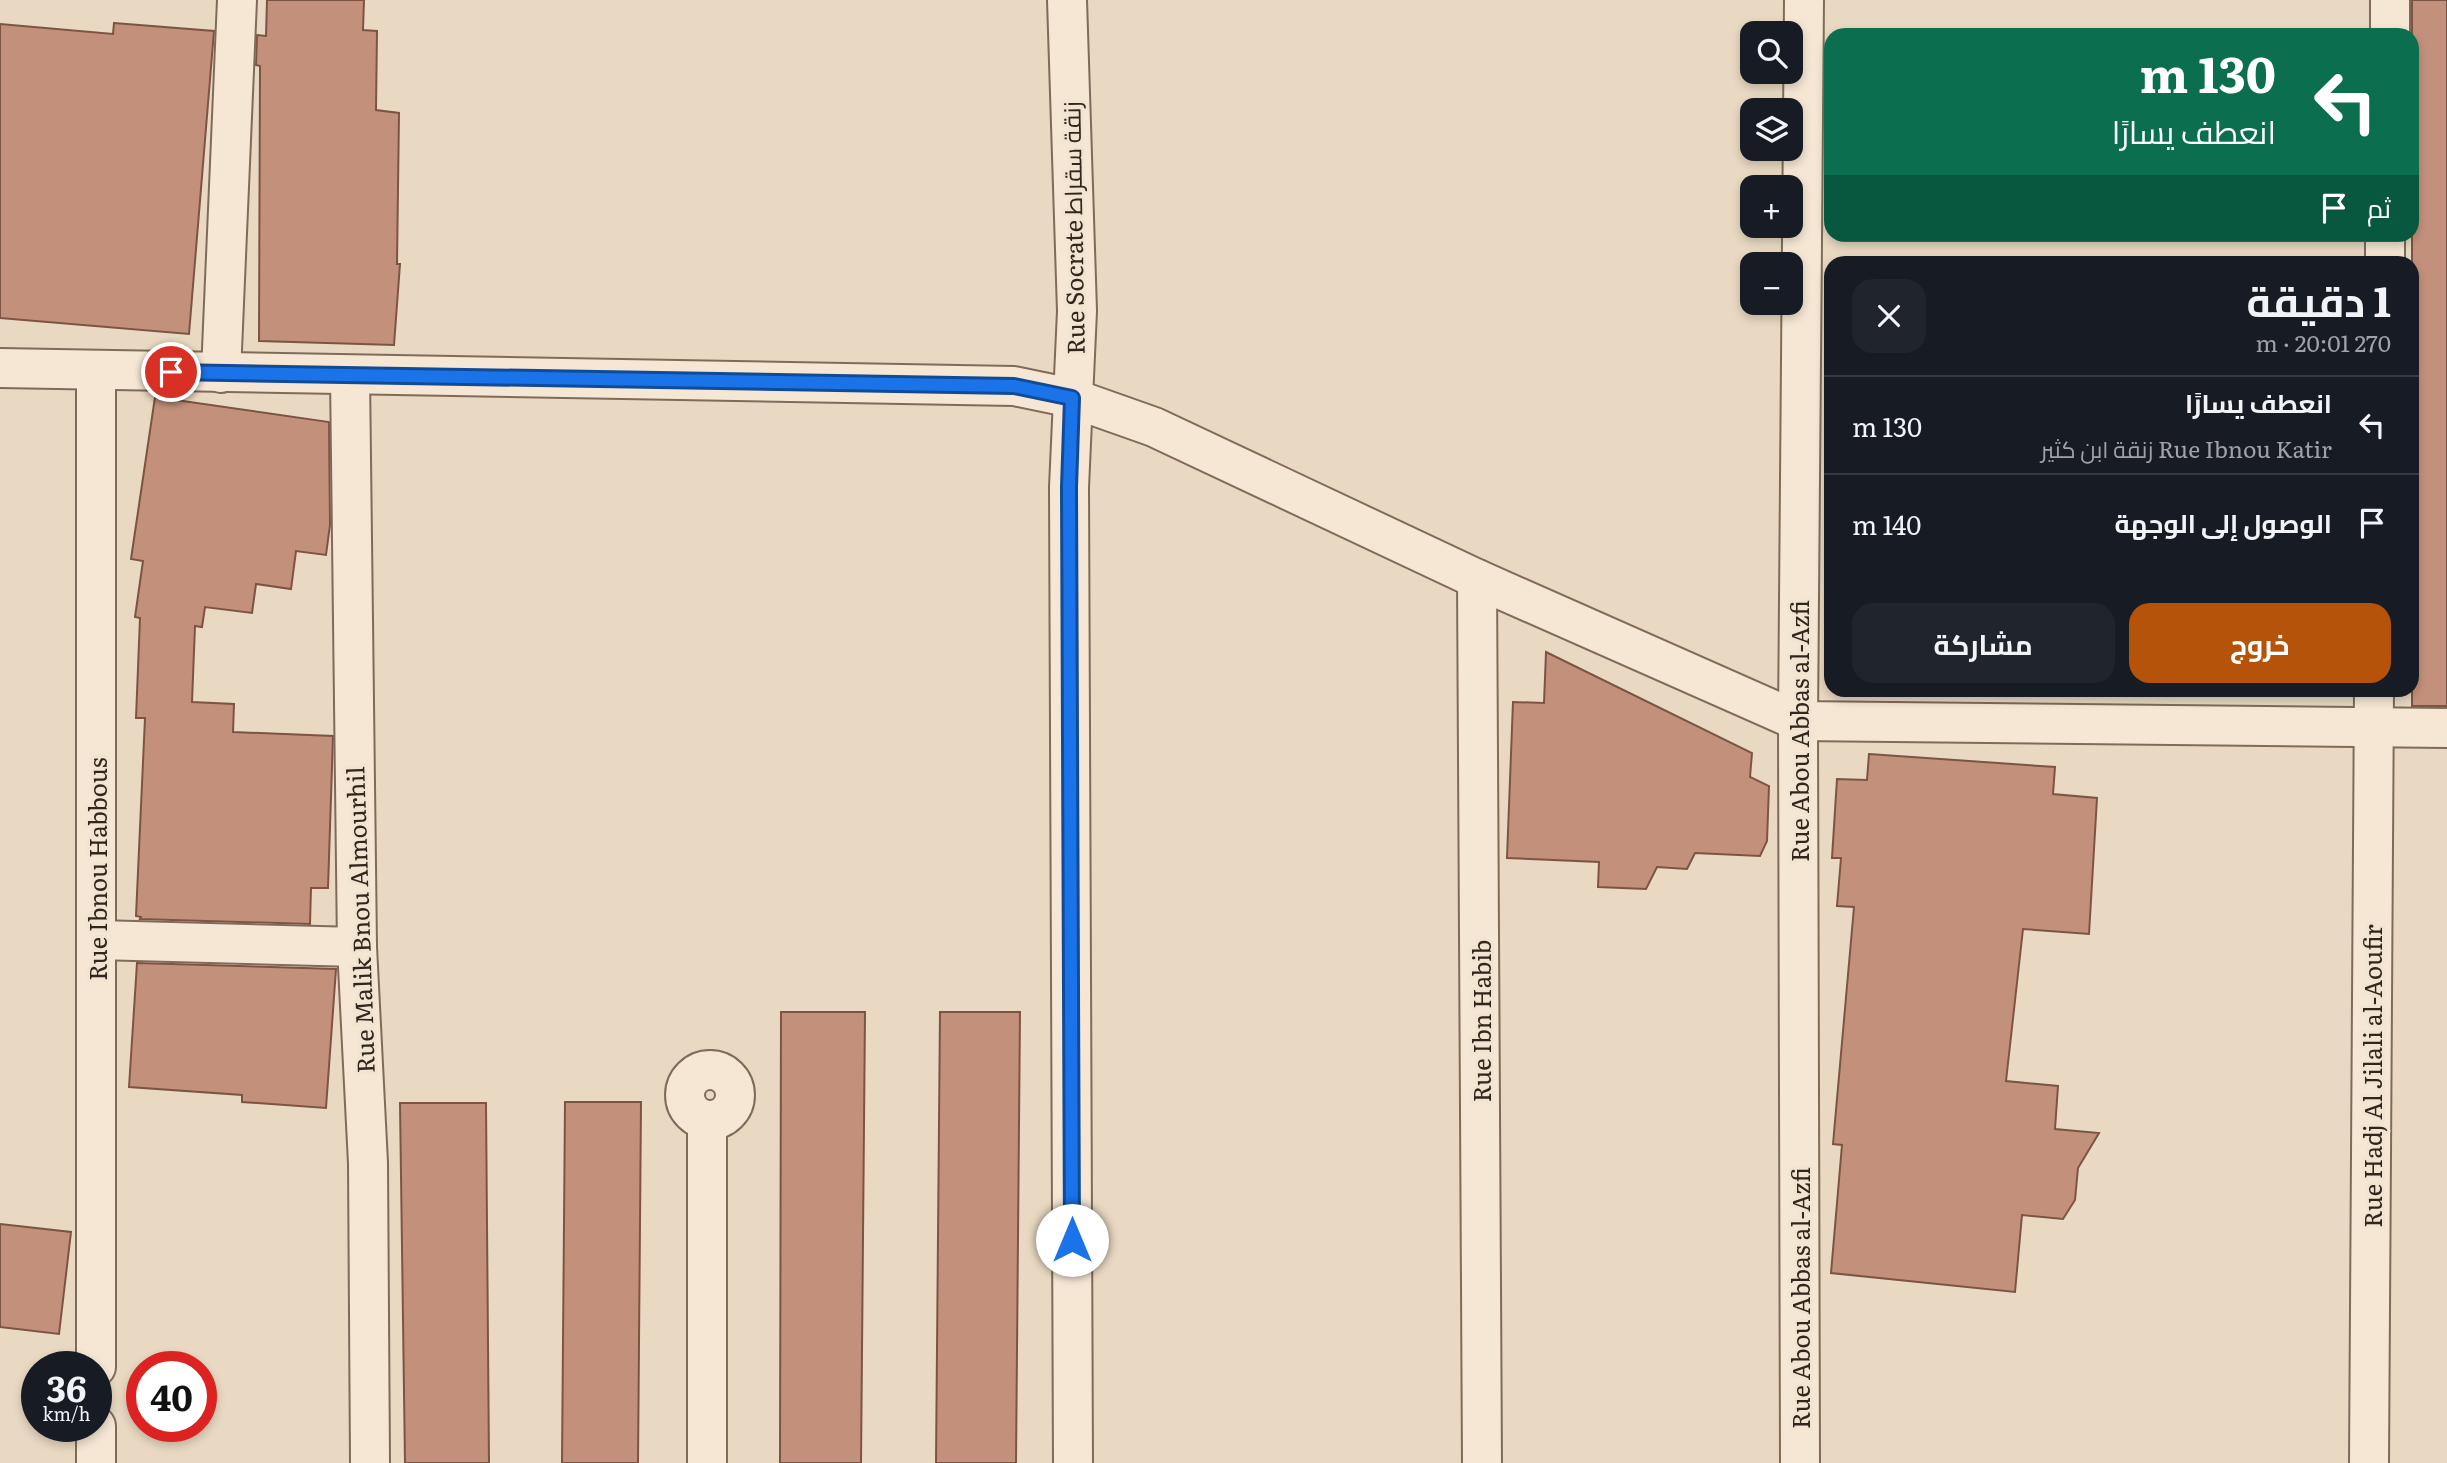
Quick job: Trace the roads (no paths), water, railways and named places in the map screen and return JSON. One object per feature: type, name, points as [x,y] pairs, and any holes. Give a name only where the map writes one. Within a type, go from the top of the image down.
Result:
[{"type":"street","points":[[221,373],[237,0]]},
{"type":"street","name":"Rue Socrate زنقة سقراط","points":[[1067,0],[1077,311],[1069,487],[1073,1463]]},
{"type":"street","name":"Rue Abou Abbas al-Azfi","points":[[1800,1463],[1798,720],[1804,0]]},
{"type":"street","points":[[2390,0],[2390,28]]},
{"type":"street","points":[[0,368],[1014,386],[1072,398],[1154,427],[1477,579],[1798,720],[2447,728]]},
{"type":"street","name":"Rue Ibnou Habbous","points":[[96,370],[96,1351]]},
{"type":"street","name":"Rue Malik Bnou Almourhil","points":[[350,376],[356,947],[368,1163],[370,1463]]},
{"type":"street","name":"Rue Ibn Habib","points":[[1477,579],[1482,1463]]},
{"type":"street","name":"Rue Hadj Al Jilali al-Aoufir","points":[[2369,1463],[2374,697]]},
{"type":"street","points":[[97,940],[356,947]]},
{"type":"street","points":[[707,1120],[707,1463]]},
{"type":"street","points":[[96,1442],[96,1463]]}]
